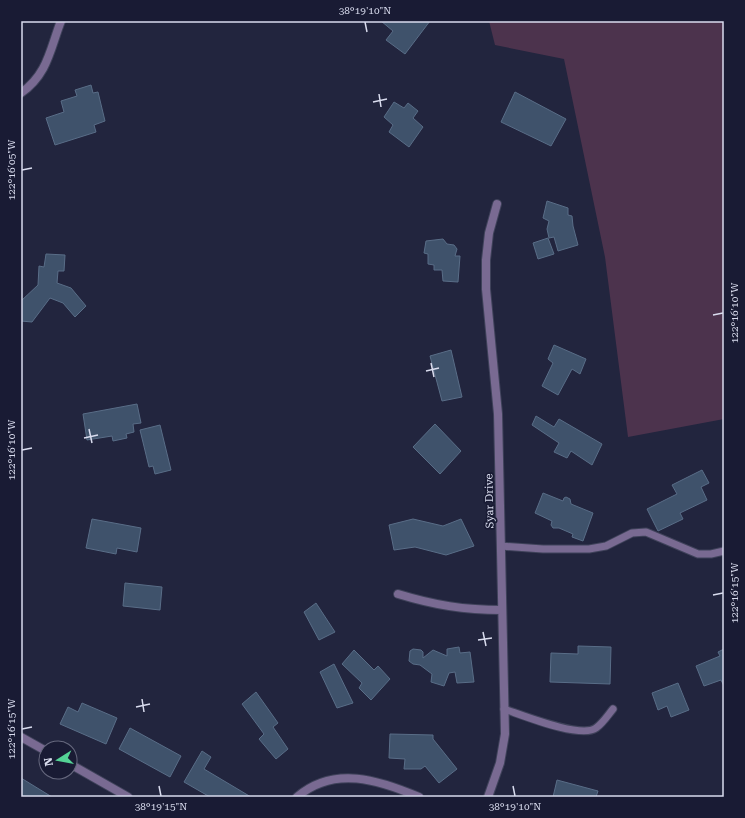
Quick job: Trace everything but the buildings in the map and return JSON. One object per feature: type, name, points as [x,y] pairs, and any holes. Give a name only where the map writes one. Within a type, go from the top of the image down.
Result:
[{"type":"street","points":[[21,93],[30,87],[46,65],[61,21]]},
{"type":"street","name":"Syar Drive","points":[[488,797],[500,763],[504,734],[498,414],[486,282],[486,260],[489,233],[497,204]]},
{"type":"street","points":[[398,594],[429,604],[470,610],[502,610]]},
{"type":"street","points":[[21,737],[38,747]]},
{"type":"street","points":[[78,769],[128,797]]},
{"type":"street","points":[[297,797],[305,790],[318,784],[340,779],[368,778],[419,797]]},
{"type":"lane","points":[[501,546],[543,549],[589,548],[606,546],[632,533],[646,532],[698,554],[711,554],[724,551]]},
{"type":"lane","points":[[504,709],[551,725],[586,731],[596,728],[613,709]]},
{"type":"shaded area","points":[[489,21],[724,21],[724,419],[628,437],[605,257],[564,59],[495,45]]}]
